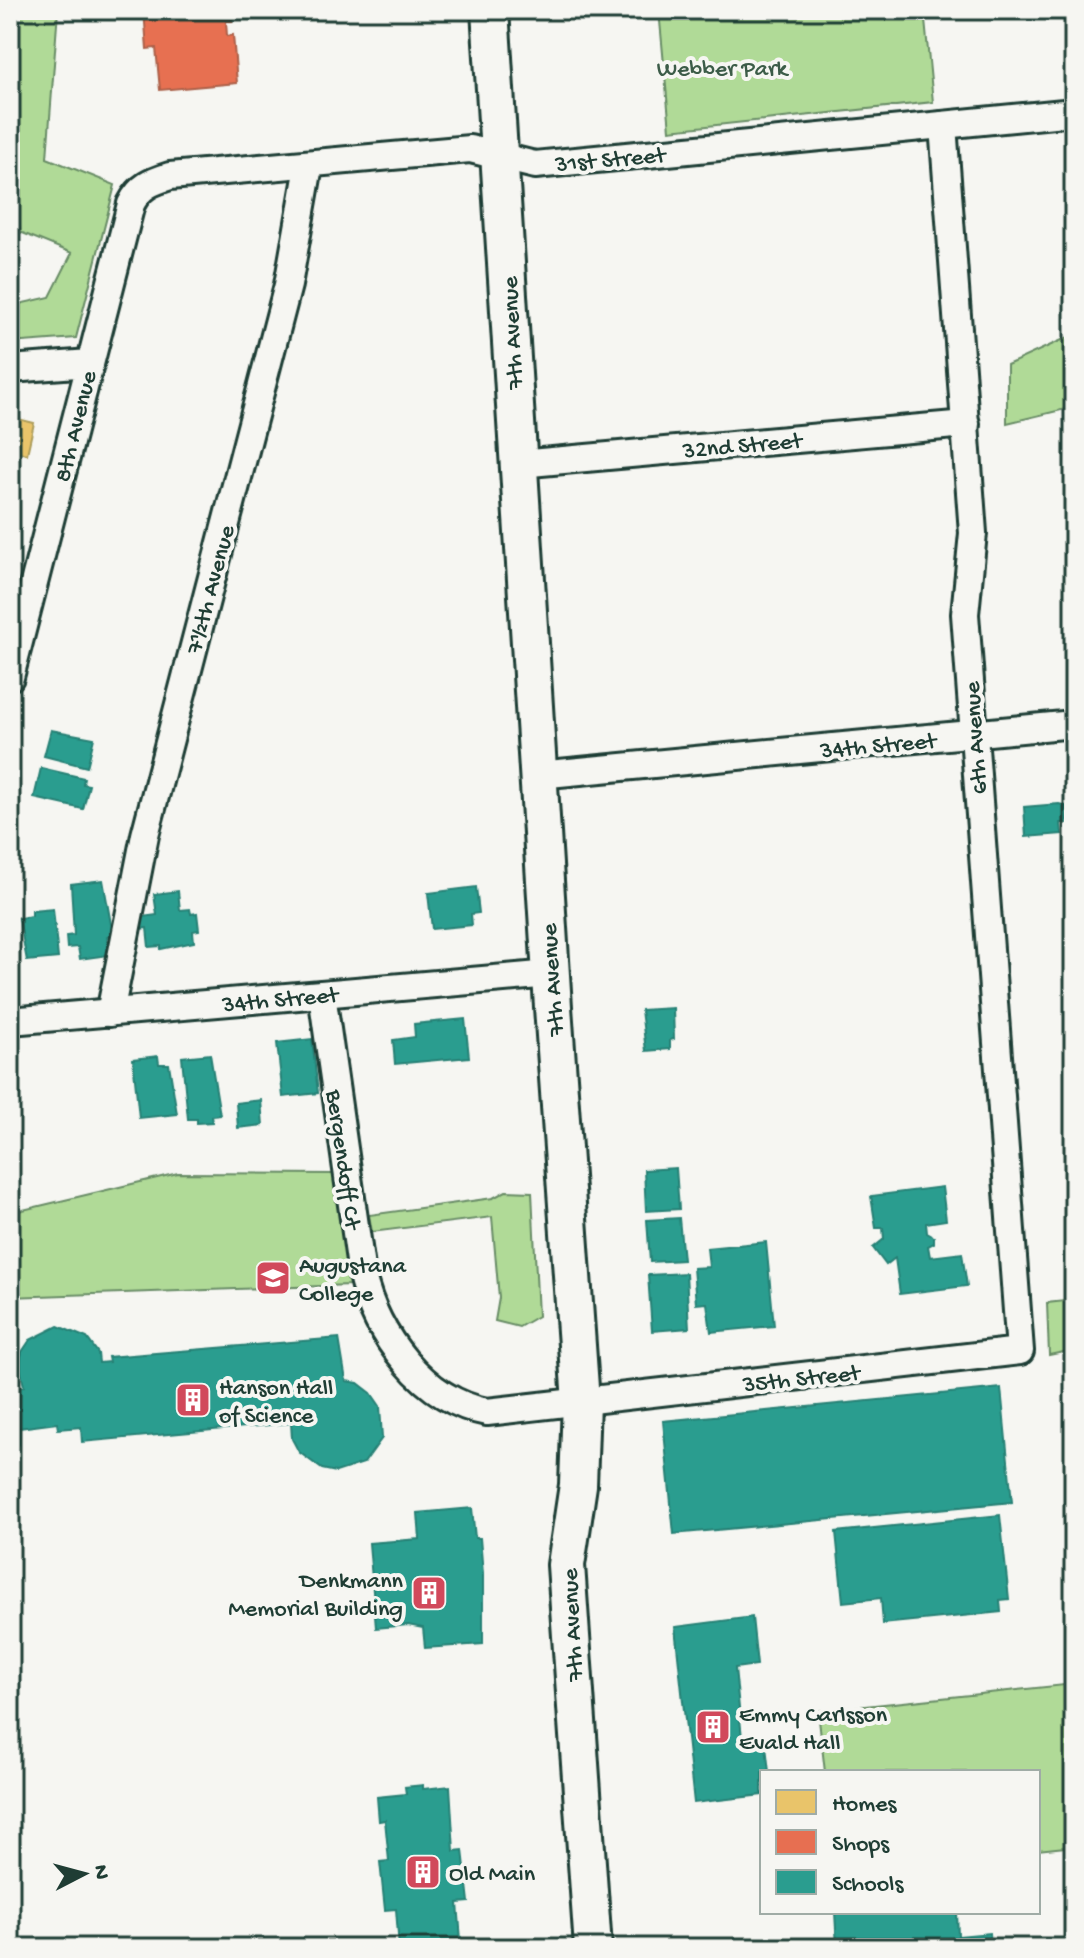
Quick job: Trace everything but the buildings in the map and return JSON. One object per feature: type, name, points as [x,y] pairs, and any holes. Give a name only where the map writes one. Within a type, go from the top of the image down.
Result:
[{"type":"street","name":"7th Avenue","points":[[490,10],[581,1402],[578,1485],[566,1565],[593,1948]]},
{"type":"street","name":"31st Street","points":[[149,183],[170,176],[309,166],[470,149],[535,165],[1074,112]]},
{"type":"street","name":"6th Avenue","points":[[943,125],[973,533],[965,614],[1020,1351]]},
{"type":"street","name":"7½th Avenue","points":[[110,1013],[145,835],[288,285],[309,166]]},
{"type":"street","name":"8th Avenue","points":[[10,677],[131,204],[137,191],[149,183]]},
{"type":"street","points":[[10,369],[90,363]]},
{"type":"street","name":"32nd Street","points":[[519,464],[966,424]]},
{"type":"street","name":"34th Street","points":[[538,775],[1074,724]]},
{"type":"street","name":"34th Street","points":[[10,1021],[551,974]]},
{"type":"street","name":"Bergendoff Ct","points":[[322,994],[362,1275],[373,1310],[386,1335],[402,1358],[431,1383],[472,1409],[487,1412],[581,1402]]},
{"type":"street","name":"35th Street","points":[[581,1402],[1020,1351]]},
{"type":"green space","points":[[10,10],[58,10],[47,158],[115,185],[76,338],[10,343],[10,306],[50,297],[72,253],[20,232],[10,166]]},
{"type":"green space","name":"Webber Park","points":[[659,10],[924,10],[933,102],[670,130]]},
{"type":"green space","points":[[1067,225],[1074,225],[1074,407],[1007,423],[1007,365],[1073,335]]},
{"type":"green space","points":[[178,1173],[336,1174],[351,1285],[10,1297],[10,1213]]},
{"type":"green space","points":[[506,1191],[532,1192],[538,1316],[519,1327],[495,1321],[499,1298],[492,1217],[372,1232],[369,1215],[493,1198]]},
{"type":"green space","points":[[1074,1300],[1074,1350],[1049,1355],[1047,1303]]},
{"type":"green space","points":[[1074,1684],[1074,1846],[1040,1850],[1040,1770],[825,1770],[818,1711]]},
{"type":"place","name":"Augustana College","points":[[273,1278]]},
{"type":"place","name":"Hanson Hall of Science","points":[[193,1400]]},
{"type":"place","name":"Denkmann Memorial Building","points":[[429,1593]]},
{"type":"place","name":"Emmy Carlsson Evald Hall","points":[[713,1727]]},
{"type":"place","name":"Old Main","points":[[423,1872]]}]
